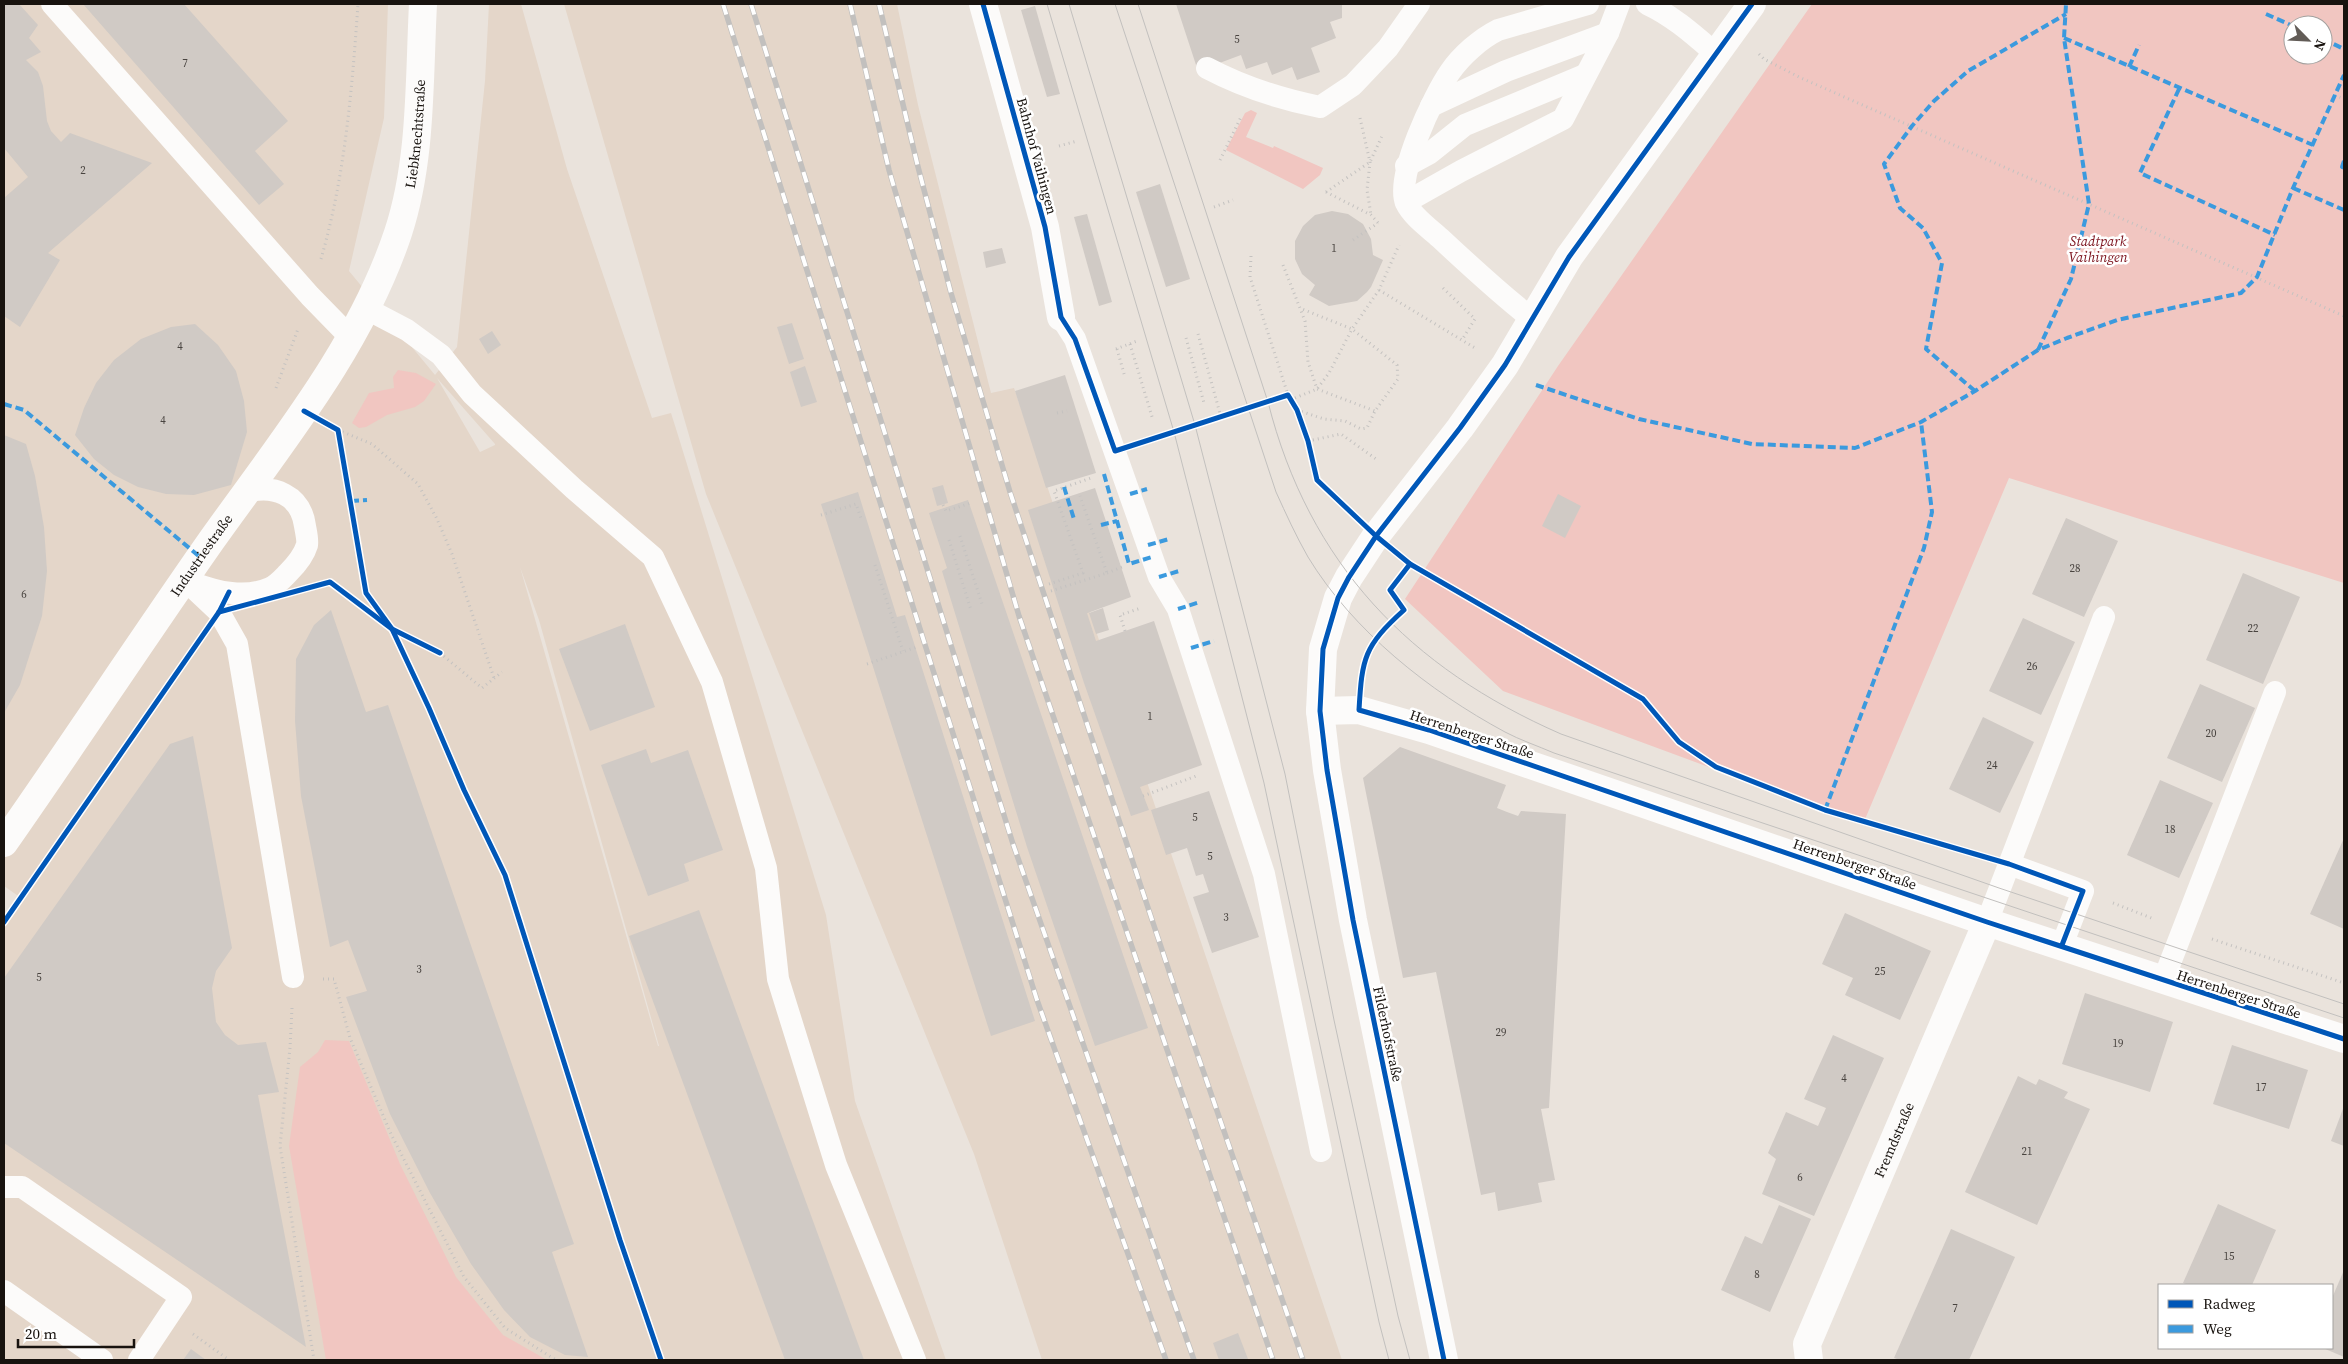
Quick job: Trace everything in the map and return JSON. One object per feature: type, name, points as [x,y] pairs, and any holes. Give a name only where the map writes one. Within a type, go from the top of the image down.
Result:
[{"type":"street","name":"Liebknechtstraße","points":[[388,262],[407,201],[413,167],[417,127],[423,4]]},
{"type":"street","name":"Bahnhof Vaihingen","points":[[983,4],[1045,227],[1062,317]]},
{"type":"street","name":"Filderhofstraße","points":[[1444,1360],[1353,920],[1327,770],[1320,711],[1323,650],[1338,598],[1349,577],[1376,536],[1460,428],[1505,365],[1568,257],[1752,4]]},
{"type":"street","name":"Industriestraße","points":[[4,843],[304,411],[350,336],[388,262]]},
{"type":"street","name":"Herrenberger Straße","points":[[1320,711],[1359,710],[1429,730],[1986,922],[2062,945],[2163,981],[2344,1039]]},
{"type":"street","name":"Fremdstraße","points":[[1809,1360],[1807,1344],[1986,922]]},
{"type":"lane","points":[[52,4],[310,296],[350,336]]},
{"type":"lane","points":[[1207,68],[1232,82],[1289,101],[1320,107],[1352,85],[1388,48],[1418,4]]},
{"type":"lane","points":[[1531,318],[1496,290],[1419,218],[1406,202],[1406,166],[1431,106],[1450,72],[1485,37],[1498,30],[1588,4]]},
{"type":"lane","points":[[1406,202],[1461,171],[1562,119],[1608,33],[1619,4]]},
{"type":"lane","points":[[1647,4],[1662,11],[1681,24],[1716,54]]},
{"type":"lane","points":[[1431,106],[1506,71],[1608,33]]},
{"type":"lane","points":[[1406,166],[1430,153],[1465,125],[1585,76]]},
{"type":"lane","points":[[365,308],[407,330],[441,355],[472,394],[574,489],[653,558],[712,682],[766,868],[778,979],[836,1165],[915,1360]]},
{"type":"lane","points":[[1062,317],[1075,339],[1159,577],[1178,609],[1264,874],[1320,1151]]},
{"type":"lane","points":[[185,580],[216,591],[246,594],[272,588],[295,566],[307,544],[304,516],[297,504],[287,494],[273,490],[259,488],[246,492]]},
{"type":"lane","points":[[185,580],[219,612],[237,644],[293,977]]},
{"type":"lane","points":[[1986,922],[2104,617]]},
{"type":"lane","name":"Herrenberger Straße","points":[[2163,981],[2275,692]]},
{"type":"lane","points":[[2008,864],[2083,891],[2062,945]]},
{"type":"lane","points":[[4,1187],[22,1187],[181,1298],[139,1360]]},
{"type":"lane","points":[[4,1291],[102,1360]]},
{"type":"path","points":[[304,411],[276,388],[310,296],[338,192],[352,99],[358,4]]},
{"type":"path","points":[[1764,59],[1801,78],[2344,316]]},
{"type":"path","points":[[1352,85],[1370,162],[1367,190],[1371,215]]},
{"type":"path","points":[[1220,160],[1254,89]]},
{"type":"path","points":[[2336,95],[2344,99]]},
{"type":"path","points":[[1056,147],[1077,141]]},
{"type":"path","points":[[1326,192],[1371,215],[1384,229]]},
{"type":"path","points":[[1214,207],[1234,200]]},
{"type":"path","points":[[1353,240],[1378,223]]},
{"type":"path","points":[[1394,240],[1406,252]]},
{"type":"path","points":[[1295,398],[1318,389],[1329,373],[1352,329],[1379,290],[1399,245]]},
{"type":"path","points":[[1251,256],[1250,276],[1288,395],[1297,410],[1308,441],[1317,480],[1376,536]]},
{"type":"path","points":[[1283,265],[1305,320],[1308,362],[1318,389],[1375,412]]},
{"type":"path","points":[[1379,290],[1462,340],[1475,319],[1441,286]]},
{"type":"path","points":[[1297,410],[1324,419],[1345,421],[1360,429],[1367,428],[1375,412],[1398,379],[1397,365],[1352,329],[1301,309]]},
{"type":"path","points":[[1198,334],[1220,417]]},
{"type":"path","points":[[1186,338],[1204,403]]},
{"type":"path","points":[[1110,352],[1137,341]]},
{"type":"path","points":[[1130,344],[1152,420]]},
{"type":"path","points":[[1117,349],[1120,360]]},
{"type":"path","points":[[1115,451],[1288,395]]},
{"type":"path","points":[[338,430],[372,444],[418,484],[437,519],[452,554],[494,678]]},
{"type":"path","points":[[1308,441],[1341,434],[1376,459]]},
{"type":"path","points":[[1049,584],[1083,573],[1054,490],[1096,476]]},
{"type":"path","points":[[1051,591],[1106,573],[1080,496]]},
{"type":"path","points":[[943,505],[946,511],[971,502]]},
{"type":"path","points":[[821,515],[856,504],[862,521]]},
{"type":"path","points":[[960,536],[983,607]]},
{"type":"path","points":[[949,540],[971,610]]},
{"type":"path","points":[[1365,656],[1375,639],[1404,610],[1390,590],[1410,564]]},
{"type":"path","points":[[875,565],[903,651]]},
{"type":"path","points":[[867,664],[917,647]]},
{"type":"path","points":[[440,653],[482,688],[502,672]]},
{"type":"path","points":[[1144,796],[1229,765]]},
{"type":"path","points":[[314,1360],[280,1146],[290,1048],[293,977],[334,979],[350,1038],[391,1134],[464,1277],[505,1328],[556,1360]]},
{"type":"path","points":[[168,1317],[229,1360]]},
{"type":"shaded area","points":[[4,4],[388,4],[384,118],[349,271],[435,375],[457,347],[485,81],[489,4],[521,4],[567,169],[652,418],[671,413],[677,432],[826,915],[855,1101],[946,1360],[4,1360],[4,929],[24,900],[4,886]],"holes":[[[437,378],[495,444],[495,445],[480,452]],[[520,567],[539,620],[659,1046],[658,1046]]]},
{"type":"shaded area","points":[[564,4],[897,4],[918,105],[991,393],[1014,388],[1342,1360],[1042,1360],[974,1154],[706,494]]},
{"type":"green space","name":"Stadtpark Vaihingen","points":[[1812,4],[2344,4],[2344,583],[2009,478],[1863,824],[1503,691],[1405,599],[1558,366]]},
{"type":"green space","points":[[1251,110],[1257,113],[1246,137],[1273,148],[1274,146],[1323,168],[1320,175],[1303,189],[1226,150],[1245,113]]},
{"type":"green space","points":[[398,370],[416,373],[436,384],[424,401],[415,407],[387,415],[366,427],[359,428],[352,423],[369,393],[394,388],[393,377]]},
{"type":"green space","points":[[325,1040],[349,1041],[400,1164],[456,1277],[503,1335],[547,1360],[326,1360],[289,1146],[300,1067],[318,1052]]},
{"type":"building","points":[[4,4],[19,4],[38,25],[29,38],[41,52],[26,60],[38,72],[43,86],[47,121],[51,131],[61,142],[70,133],[152,163],[48,253],[60,260],[20,327],[4,316],[4,198],[28,177],[4,148]]},
{"type":"building","points":[[83,4],[184,4],[288,121],[255,151],[284,184],[259,205]]},
{"type":"building","points":[[1176,4],[1342,4],[1342,18],[1330,22],[1336,38],[1311,48],[1320,72],[1297,80],[1292,67],[1272,75],[1267,62],[1246,69],[1241,55],[1198,71]]},
{"type":"building","points":[[1035,6],[1060,94],[1047,97],[1021,10]]},
{"type":"building","points":[[1160,184],[1190,279],[1166,287],[1136,192]]},
{"type":"building","points":[[1332,211],[1348,214],[1363,224],[1371,239],[1373,255],[1383,260],[1371,287],[1357,301],[1329,306],[1309,295],[1315,285],[1302,274],[1295,259],[1295,241],[1303,226],[1315,215]]},
{"type":"building","points":[[1087,214],[1112,302],[1099,306],[1074,217]]},
{"type":"building","points":[[1002,248],[1006,263],[986,268],[983,252]]},
{"type":"building","points":[[792,323],[804,359],[789,364],[777,327]]},
{"type":"building","points":[[195,324],[218,345],[236,371],[244,401],[247,432],[231,485],[194,495],[166,494],[138,487],[114,475],[94,459],[75,435],[84,408],[96,383],[114,360],[141,339],[171,327]]},
{"type":"building","points":[[492,331],[501,345],[488,354],[479,339]]},
{"type":"building","points":[[805,366],[817,402],[801,407],[790,372]]},
{"type":"building","points":[[1065,375],[1096,473],[1046,488],[1015,391]]},
{"type":"building","points":[[4,435],[26,444],[35,476],[44,527],[47,571],[42,616],[20,685],[4,713]]},
{"type":"building","points":[[943,485],[948,503],[937,506],[932,488]]},
{"type":"building","points":[[1095,488],[1131,597],[1087,613],[1096,641],[1154,621],[1202,765],[1140,787],[1149,810],[1131,816],[1084,683],[1028,510]]},
{"type":"building","points":[[858,492],[897,617],[905,615],[1035,1021],[991,1036],[821,504]]},
{"type":"building","points":[[1558,494],[1581,506],[1565,538],[1542,526]]},
{"type":"building","points":[[968,500],[1148,1028],[1095,1046],[1027,847],[942,571],[947,568],[929,513]]},
{"type":"building","points":[[2066,518],[2118,541],[2084,617],[2032,594]]},
{"type":"building","points":[[2243,573],[2300,597],[2263,684],[2206,660]]},
{"type":"building","points":[[1103,608],[1109,630],[1096,634],[1089,613]]},
{"type":"building","points":[[331,610],[366,712],[388,705],[574,1244],[552,1252],[588,1357],[565,1355],[530,1337],[504,1310],[471,1264],[430,1193],[390,1114],[346,997],[367,991],[348,940],[330,947],[301,796],[295,721],[296,659],[314,625]]},
{"type":"building","points":[[2023,618],[2075,642],[2041,715],[1989,691]]},
{"type":"building","points":[[625,624],[655,707],[590,731],[559,649]]},
{"type":"building","points":[[2200,684],[2255,708],[2222,782],[2167,758]]},
{"type":"building","points":[[1983,717],[2034,742],[2000,813],[1949,789]]},
{"type":"building","points":[[193,736],[232,948],[216,971],[212,988],[216,1022],[225,1035],[238,1045],[266,1042],[279,1092],[258,1095],[306,1347],[4,1143],[4,978],[170,744]]},
{"type":"building","points":[[1400,747],[1506,785],[1497,808],[1518,816],[1521,811],[1566,814],[1549,1108],[1541,1109],[1555,1180],[1538,1183],[1542,1202],[1498,1211],[1495,1192],[1481,1195],[1436,972],[1403,978],[1363,778]]},
{"type":"building","points":[[646,749],[651,763],[688,750],[723,850],[684,864],[689,881],[648,896],[601,765]]},
{"type":"building","points":[[2160,780],[2213,803],[2179,878],[2127,855]]},
{"type":"building","points":[[1209,791],[1259,937],[1212,953],[1193,897],[1209,892],[1203,874],[1196,876],[1187,848],[1166,855],[1151,810]]},
{"type":"building","points":[[2344,838],[2344,929],[2310,914]]},
{"type":"building","points":[[699,910],[864,1360],[785,1360],[629,936]]},
{"type":"building","points":[[1845,913],[1931,951],[1900,1020],[1845,995],[1853,978],[1822,964]]},
{"type":"building","points":[[2085,993],[2173,1022],[2150,1092],[2062,1064]]},
{"type":"building","points":[[1833,1035],[1884,1058],[1814,1216],[1762,1194],[1776,1159],[1768,1153],[1786,1112],[1818,1126],[1826,1108],[1804,1099]]},
{"type":"building","points":[[2232,1045],[2308,1070],[2289,1129],[2213,1104]]},
{"type":"building","points":[[2018,1076],[2036,1085],[2039,1079],[2068,1092],[2064,1098],[2090,1109],[2037,1225],[1965,1192]]},
{"type":"building","points":[[2344,1106],[2344,1146],[2331,1141]]},
{"type":"building","points":[[2218,1204],[2276,1230],[2252,1284],[2183,1283]]},
{"type":"building","points":[[1779,1205],[1811,1219],[1770,1312],[1721,1290],[1745,1236],[1762,1244]]},
{"type":"building","points":[[1951,1229],[2015,1257],[1969,1360],[1900,1360],[1894,1358]]},
{"type":"building","points":[[2344,1270],[2344,1357],[2325,1349],[2333,1349],[2333,1296]]},
{"type":"building","points":[[1238,1333],[1248,1359],[1219,1360],[1213,1343]]},
{"type":"building","points":[[191,1349],[206,1360],[183,1360]]},
{"type":"tram line","points":[[1047,4],[1174,432],[1264,783],[1379,1322],[1389,1360]]},
{"type":"tram line","points":[[1069,4],[1195,425],[1285,774],[1334,1020],[1398,1316],[1410,1360]]},
{"type":"tram line","points":[[1115,4],[1276,492],[1308,557],[1326,584],[1347,610],[1395,657],[1448,698],[1477,716],[1511,735],[1554,753],[2344,1018]]},
{"type":"tram line","points":[[1138,4],[1286,460],[1310,513],[1339,561],[1373,604],[1413,643],[1457,677],[1507,707],[1561,734],[1999,888],[2344,1004]]},
{"type":"railway","points":[[723,4],[1037,1000],[1166,1360]]},
{"type":"railway","points":[[751,4],[1013,844],[1194,1360]]},
{"type":"railway","points":[[850,4],[889,170],[1019,616],[1273,1360]]},
{"type":"railway","points":[[879,4],[917,163],[951,293],[1010,492],[1177,995],[1303,1360]]},
{"type":"marked path","points":[[2038,350],[2071,279],[2089,204],[2064,38],[2066,4]]},
{"type":"marked path","points":[[1975,391],[1926,349],[1942,263],[1923,228],[1900,208],[1884,164],[1912,126],[1934,101],[1968,71],[2066,14]]},
{"type":"marked path","points":[[2266,14],[2283,22]]},
{"type":"marked path","points":[[2064,38],[2313,145]]},
{"type":"marked path","points":[[2333,44],[2344,49]]},
{"type":"marked path","points":[[2129,67],[2139,45]]},
{"type":"marked path","points":[[1536,385],[1639,419],[1752,444],[1855,448],[1921,422],[1975,391],[2038,350],[2067,338],[2117,320],[2241,293],[2257,277],[2293,188],[2344,75]]},
{"type":"marked path","points":[[2179,89],[2140,173],[2275,235]]},
{"type":"marked path","points":[[2344,161],[2342,167],[2344,168]]},
{"type":"marked path","points":[[2293,188],[2344,210]]},
{"type":"marked path","points":[[4,404],[24,410],[200,557]]},
{"type":"marked path","points":[[1825,810],[1924,548],[1932,512],[1921,422]]},
{"type":"marked path","points":[[1104,474],[1129,564],[1152,557]]},
{"type":"marked path","points":[[1064,487],[1074,519]]},
{"type":"marked path","points":[[1130,494],[1147,489]]},
{"type":"marked path","points":[[351,501],[367,500]]},
{"type":"marked path","points":[[1101,525],[1117,521]]},
{"type":"marked path","points":[[1148,545],[1169,539]]},
{"type":"marked path","points":[[1159,577],[1179,571]]},
{"type":"marked path","points":[[1178,609],[1200,602]]},
{"type":"marked path","points":[[1191,648],[1214,641]]},
{"type":"cycle path","points":[[983,4],[1045,227],[1061,317],[1075,339],[1115,451],[1288,395],[1297,410],[1308,441],[1317,480],[1376,536],[1410,564],[1643,699],[1679,742],[1716,767],[1825,810],[2009,864],[2083,891],[2062,945]]},
{"type":"cycle path","points":[[1444,1360],[1353,920],[1327,770],[1320,711],[1323,649],[1338,598],[1349,577],[1376,536],[1460,428],[1505,365],[1569,257],[1752,4]]},
{"type":"cycle path","points":[[304,411],[338,430],[366,593],[392,629],[429,708],[464,790],[505,875],[620,1240],[661,1360]]},
{"type":"cycle path","points":[[1410,564],[1390,590],[1404,610],[1381,634],[1368,654],[1364,665],[1359,710],[1429,730],[1987,922],[2344,1039]]},
{"type":"cycle path","points":[[219,612],[330,582],[392,629],[440,653]]},
{"type":"cycle path","points":[[4,922],[219,612],[229,592]]}]
